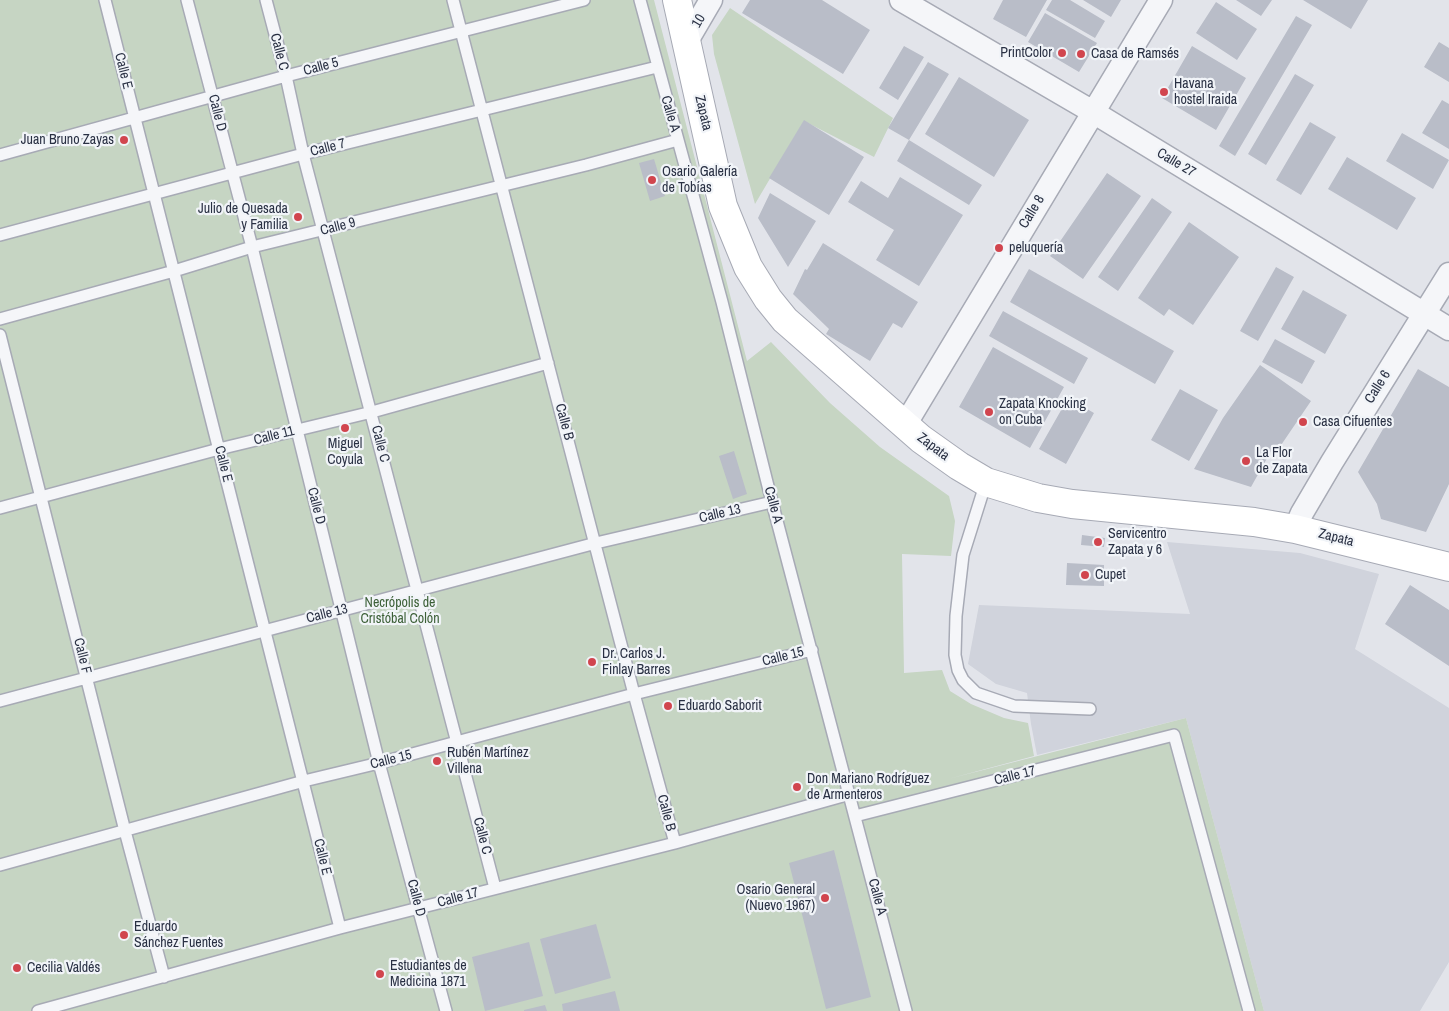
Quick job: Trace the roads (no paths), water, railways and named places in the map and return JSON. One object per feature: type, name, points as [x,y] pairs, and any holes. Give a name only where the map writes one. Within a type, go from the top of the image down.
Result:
[{"type":"main road","name":"Zapata","points":[[676,0],[687,41],[723,206],[740,250],[756,281],[785,320],[905,425],[959,466],[986,482],[1038,498],[1072,504],[1254,522],[1295,529],[1449,567]]},
{"type":"street","name":"10","points":[[687,41],[711,0]]},
{"type":"street","name":"Calle 27","points":[[901,0],[1092,112],[1449,329]]},
{"type":"street","name":"Calle 8","points":[[905,425],[1161,0]]},
{"type":"street","name":"Calle 6","points":[[1295,529],[1302,513],[1332,462],[1449,274]]},
{"type":"lane","name":"Calle E","points":[[105,0],[340,928]]},
{"type":"lane","name":"Calle D","points":[[188,0],[252,247],[379,763],[446,1011]]},
{"type":"lane","name":"Calle C","points":[[266,0],[286,76],[303,154],[495,888]]},
{"type":"lane","name":"Calle B","points":[[453,0],[634,694],[675,843]]},
{"type":"lane","name":"Calle 5","points":[[0,154],[286,76],[584,0]]},
{"type":"lane","name":"Calle A","points":[[640,0],[722,302],[772,502],[906,1011]]},
{"type":"lane","name":"Calle 7","points":[[0,235],[303,154],[657,67]]},
{"type":"lane","name":"Calle 9","points":[[0,319],[174,271],[252,247],[323,231],[678,140]]},
{"type":"lane","name":"Calle F","points":[[0,335],[125,831],[164,977]]},
{"type":"lane","name":"Calle 11","points":[[0,508],[219,449],[372,412],[548,362]]},
{"type":"lane","points":[[986,482],[963,555],[956,616],[955,655],[958,670],[963,680],[976,693],[1014,706],[1090,709]]},
{"type":"lane","name":"Calle 13","points":[[0,701],[596,543],[772,502]]},
{"type":"lane","name":"Calle 15","points":[[0,865],[304,781],[457,743],[634,694],[812,650]]},
{"type":"lane","name":"Calle 17","points":[[855,816],[1174,735],[1249,1011]]},
{"type":"lane","name":"Calle 17","points":[[38,1011],[340,928],[675,843],[850,794]]},
{"type":"place","name":"PrintColor","points":[[1062,53]]},
{"type":"place","name":"Casa de Ramsés","points":[[1081,54]]},
{"type":"place","name":"Havana hostel Iraida","points":[[1164,92]]},
{"type":"place","name":"Juan Bruno Zayas","points":[[124,140]]},
{"type":"place","name":"Osario Galería de Tobías","points":[[652,180]]},
{"type":"place","name":"Julio de Quesada y Familia","points":[[298,217]]},
{"type":"place","name":"peluquería","points":[[999,248]]},
{"type":"place","name":"Zapata Knocking on Cuba","points":[[989,412]]},
{"type":"place","name":"Casa Cifuentes","points":[[1303,422]]},
{"type":"place","name":"Miguel Coyula","points":[[345,428]]},
{"type":"place","name":"La Flor de Zapata","points":[[1246,461]]},
{"type":"place","name":"Servicentro Zapata y 6","points":[[1098,542]]},
{"type":"place","name":"Cupet","points":[[1085,575]]},
{"type":"place","name":"Dr. Carlos J. Finlay Barres","points":[[592,662]]},
{"type":"place","name":"Eduardo Saborit","points":[[668,706]]},
{"type":"place","name":"Rubén Martínez Villena","points":[[437,761]]},
{"type":"place","name":"Don Mariano Rodríguez de Armenteros","points":[[797,787]]},
{"type":"place","name":"Osario General (Nuevo 1967)","points":[[825,898]]},
{"type":"place","name":"Eduardo Sánchez Fuentes","points":[[124,935]]},
{"type":"place","name":"Cecilia Valdés","points":[[17,968]]},
{"type":"place","name":"Estudiantes de Medicina 1871","points":[[380,974]]},
{"type":"park label","name":"Necrópolis de Cristóbal Colón","points":[[400,612]]}]
